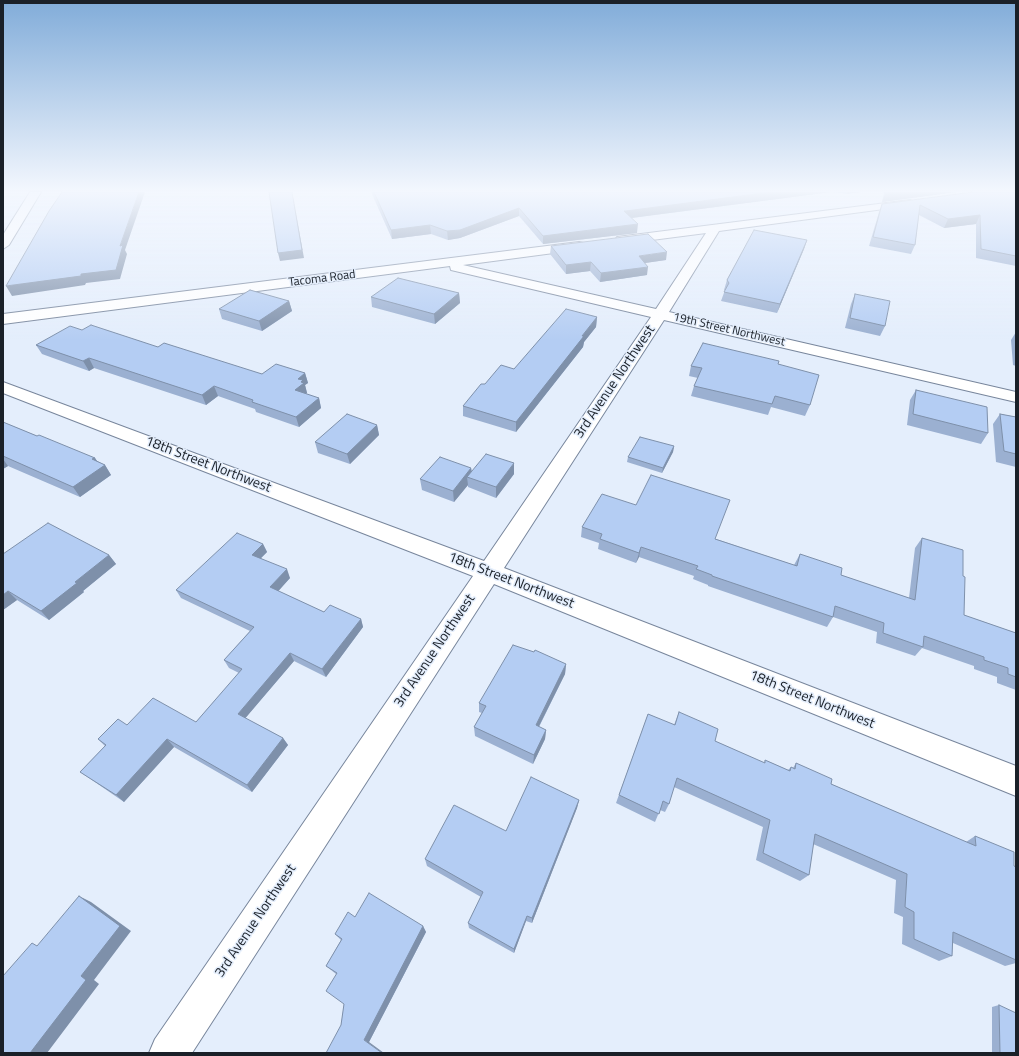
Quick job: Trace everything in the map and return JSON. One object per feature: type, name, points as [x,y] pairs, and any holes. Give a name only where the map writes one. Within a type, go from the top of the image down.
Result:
[{"type":"street","points":[[608,242],[614,241]]},
{"type":"street","name":"3rd Avenue Northwest","points":[[169,1053],[660,314],[707,241]]},
{"type":"street","name":"Tacoma Road","points":[[3,319],[592,244]]},
{"type":"street","name":"19th Street Northwest","points":[[441,263],[1016,397]]},
{"type":"street","name":"18th Street Northwest","points":[[3,387],[488,572],[1016,781]]},
{"type":"building","points":[[32,241],[122,241],[120,246],[123,245],[116,270],[6,286]]},
{"type":"building","points":[[276,241],[300,241],[302,250],[278,253]]},
{"type":"building","points":[[589,241],[656,241],[667,252],[639,256],[648,267],[601,273],[591,262],[566,265],[551,246]]},
{"type":"building","points":[[748,241],[806,241],[780,304],[724,292],[729,283],[727,280]]},
{"type":"building","points":[[895,241],[915,241],[915,245]]},
{"type":"building","points":[[981,241],[1016,241],[1016,256],[981,249]]},
{"type":"building","points":[[398,278],[459,293],[434,314],[371,297]]},
{"type":"building","points":[[250,290],[289,301],[259,321],[219,309]]},
{"type":"building","points":[[855,294],[890,301],[885,326],[850,318]]},
{"type":"building","points":[[566,309],[597,317],[582,336],[584,336],[516,422],[463,406],[481,384],[485,384],[501,365],[514,369]]},
{"type":"building","points":[[91,325],[158,347],[164,343],[262,374],[276,364],[305,373],[298,379],[303,380],[301,382],[304,383],[295,390],[319,398],[296,417],[252,402],[253,400],[214,386],[202,395],[89,358],[83,361],[36,345],[70,326],[82,330]]},
{"type":"building","points":[[703,343],[779,361],[778,364],[819,375],[810,405],[775,396],[772,404],[694,386],[702,368],[691,366]]},
{"type":"building","points":[[916,390],[987,407],[988,433],[913,414]]},
{"type":"building","points":[[347,414],[377,425],[347,454],[315,442]]},
{"type":"building","points":[[1000,414],[1016,417],[1016,454],[1004,451]]},
{"type":"building","points":[[3,422],[95,458],[92,459],[105,465],[73,487],[3,456]]},
{"type":"building","points":[[640,437],[674,446],[663,468],[628,457]]},
{"type":"building","points":[[486,454],[514,463],[496,487],[467,477]]},
{"type":"building","points":[[440,457],[471,468],[453,491],[420,479]]},
{"type":"building","points":[[651,475],[730,500],[715,539],[797,566],[800,554],[842,568],[841,575],[915,600],[922,538],[963,550],[963,576],[965,577],[964,615],[1016,633],[1016,677],[1008,674],[1008,668],[984,660],[984,657],[924,636],[923,647],[883,633],[884,623],[835,606],[833,617],[712,576],[696,569],[698,566],[641,547],[639,553],[600,539],[602,534],[582,527],[602,494],[636,505]]},
{"type":"building","points":[[48,523],[109,555],[75,582],[77,583],[41,611],[8,591],[3,595],[3,554]]},
{"type":"building","points":[[237,533],[263,544],[252,555],[287,569],[270,587],[324,612],[330,605],[361,619],[322,669],[290,653],[238,714],[283,738],[247,785],[167,739],[116,795],[80,772],[106,745],[98,739],[118,719],[127,725],[153,698],[196,722],[242,669],[224,660],[254,627],[176,590]]},
{"type":"building","points":[[513,645],[534,652],[535,650],[566,664],[536,725],[546,730],[534,755],[474,727],[486,706],[479,703]]},
{"type":"building","points":[[679,712],[718,729],[715,741],[765,763],[765,760],[790,771],[791,767],[795,769],[796,763],[832,779],[831,784],[976,846],[975,836],[1014,852],[1014,866],[1016,867],[1016,960],[953,932],[952,956],[914,939],[914,912],[905,907],[907,874],[815,834],[809,875],[763,853],[770,820],[677,778],[669,804],[663,801],[659,814],[619,795],[648,714],[675,725]]},
{"type":"building","points":[[531,777],[579,800],[532,918],[527,916],[514,949],[468,923],[483,892],[425,859],[454,805],[506,831]]},
{"type":"building","points":[[369,893],[423,926],[364,1040],[382,1053],[326,1053],[341,1025],[344,1004],[326,991],[337,973],[326,966],[342,939],[335,934],[348,912],[355,917]]},
{"type":"building","points":[[79,896],[120,926],[81,976],[86,980],[30,1053],[3,1053],[3,976],[32,943],[37,946]]},
{"type":"building","points":[[999,1005],[1016,1013],[1016,1053],[1000,1053]]}]
